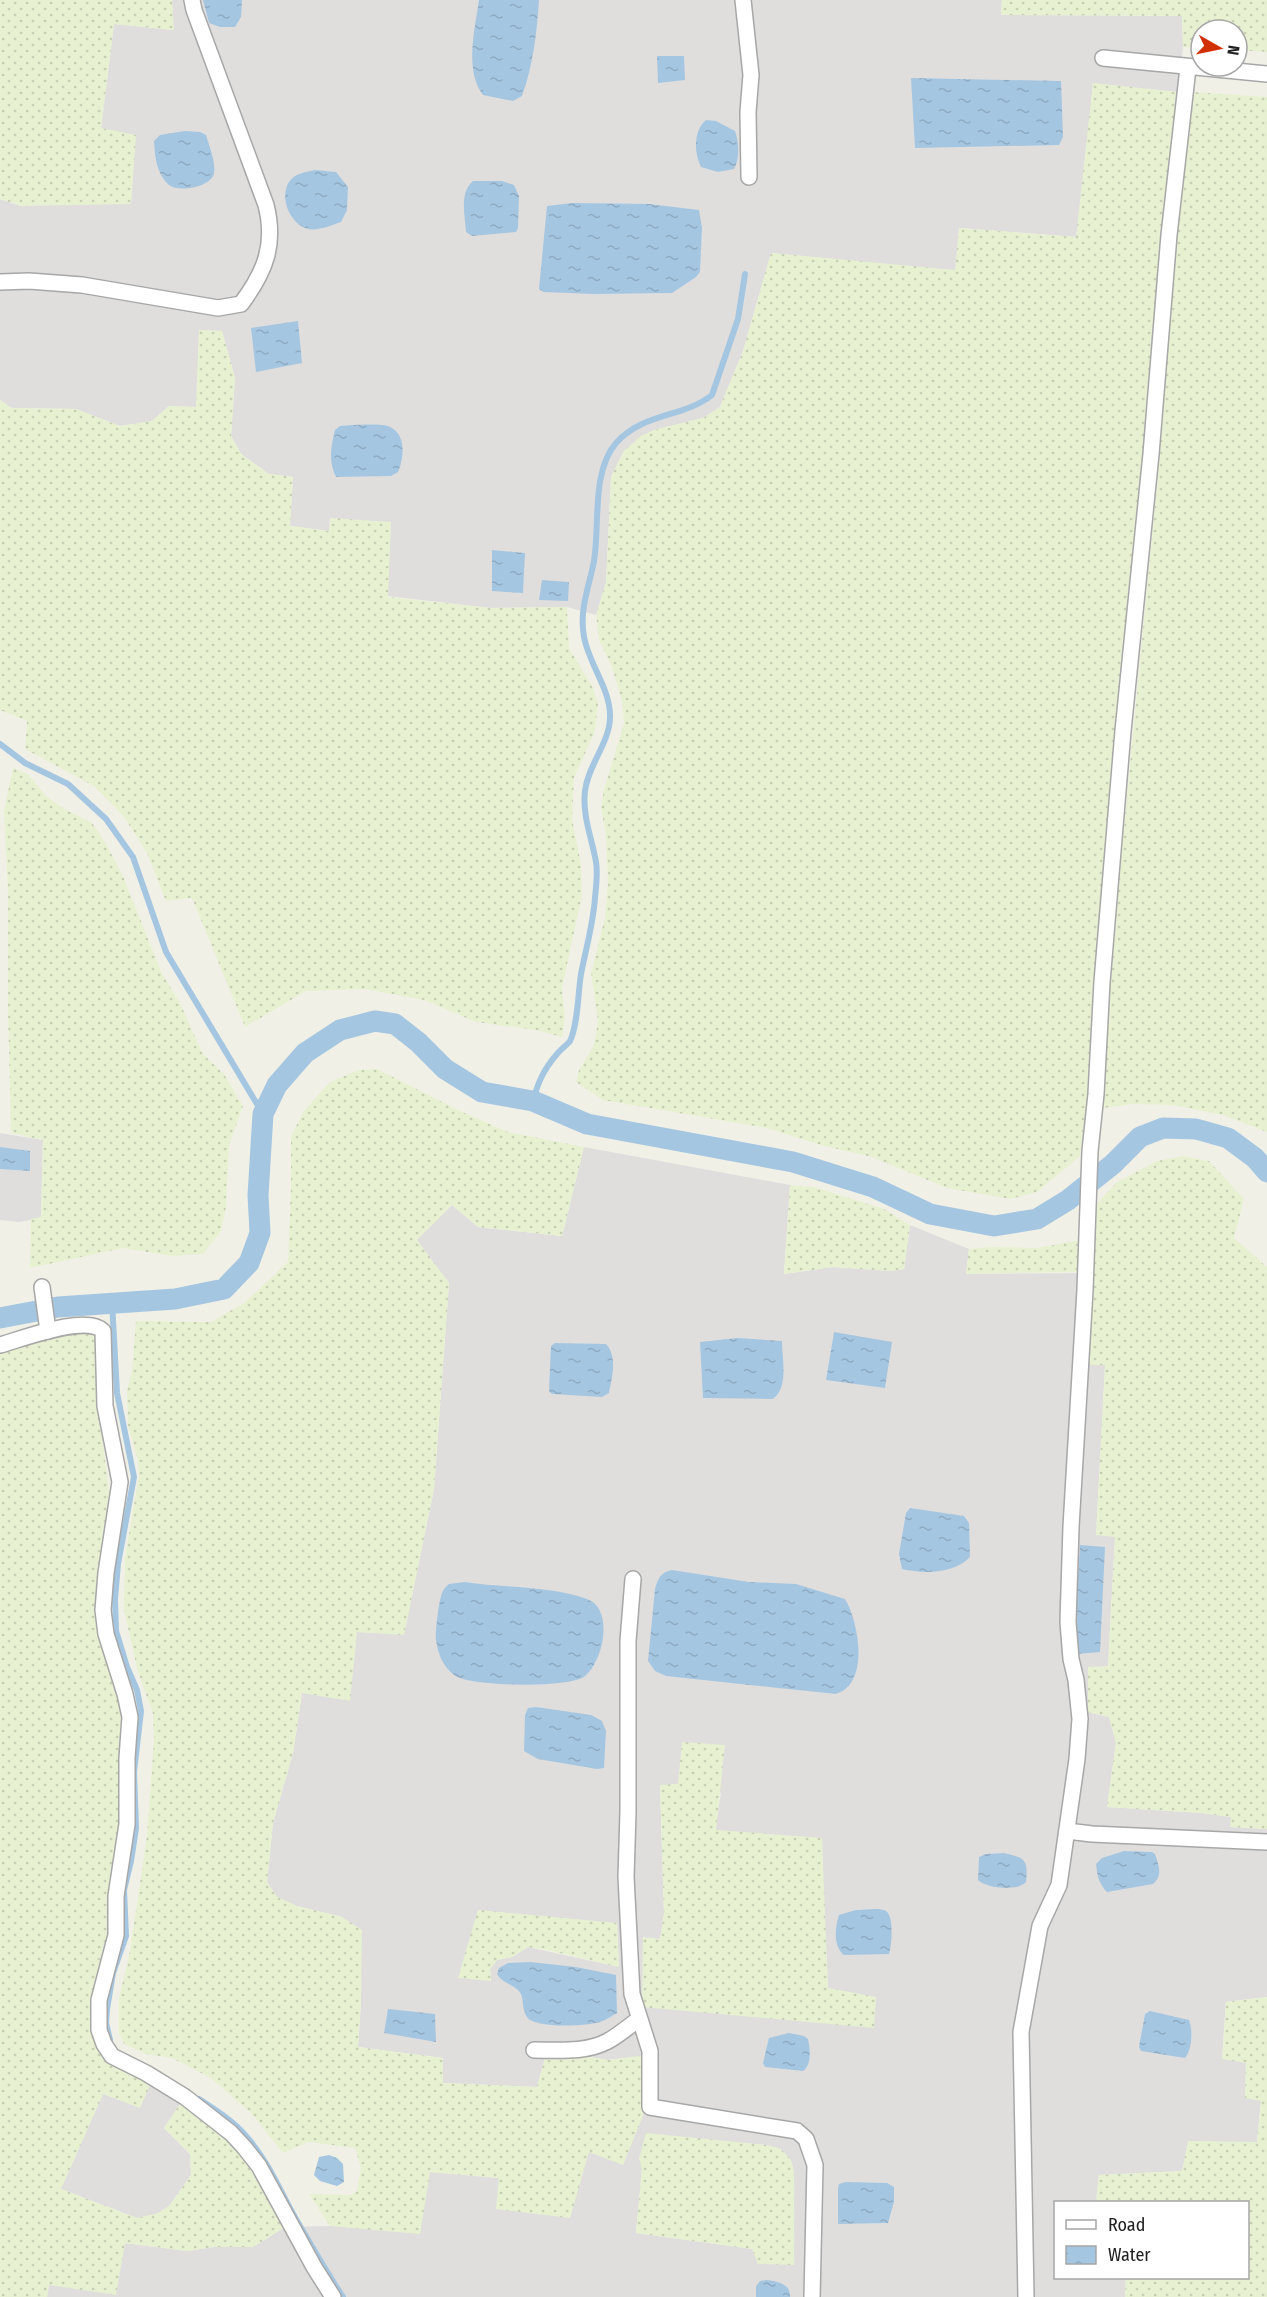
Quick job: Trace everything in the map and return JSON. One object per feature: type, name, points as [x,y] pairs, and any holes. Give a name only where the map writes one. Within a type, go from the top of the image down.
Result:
[{"type":"street","points":[[0,282],[29,281],[82,285],[218,308],[241,304],[256,284],[267,258],[272,226],[192,0]]},
{"type":"street","points":[[743,0],[751,75],[748,112],[749,177]]},
{"type":"street","points":[[1103,58],[1267,74]]},
{"type":"street","points":[[1026,2297],[1021,2032],[1040,1926],[1059,1885],[1080,1719],[1068,1622],[1090,1151],[1123,731],[1151,454],[1169,235],[1188,68]]},
{"type":"street","points":[[42,1287],[47,1325]]},
{"type":"street","points":[[0,1345],[47,1325],[89,1324],[99,1326],[103,1331],[105,1406],[120,1482],[106,1573],[104,1610],[106,1634],[129,1707],[126,1758],[128,1824],[116,1896],[116,1935],[99,2000],[99,2030],[112,2056],[146,2073],[184,2097],[231,2133],[244,2146],[259,2166],[333,2297]]},
{"type":"street","points":[[633,1579],[628,1641],[626,1877],[632,1994],[650,2051],[650,2107],[797,2131],[806,2139],[812,2151],[816,2176],[812,2297]]},
{"type":"street","points":[[1067,1831],[1267,1842]]},
{"type":"street","points":[[534,2050],[596,2046],[609,2040],[639,2019]]},
{"type":"shaded area","points":[[172,0],[1002,0],[1001,15],[1182,16],[1183,47],[1178,92],[1093,84],[1077,237],[959,228],[956,271],[771,253],[743,351],[720,407],[703,418],[654,430],[624,451],[611,477],[606,583],[596,615],[567,607],[491,608],[387,596],[330,518],[329,531],[290,526],[293,477],[269,474],[241,454],[231,436],[235,378],[222,331],[199,330],[197,407],[169,406],[152,421],[120,426],[76,409],[12,408],[0,400],[0,199],[21,206],[101,128],[114,24],[173,30]]},
{"type":"shaded area","points":[[0,1133],[43,1140],[41,1218],[19,1222],[0,1220]]},
{"type":"shaded area","points":[[584,1147],[790,1185],[784,1274],[833,1267],[891,1271],[904,1269],[910,1225],[969,1249],[966,1274],[1091,1273],[1090,1364],[1105,1365],[1096,1535],[1115,1536],[1108,1666],[1088,1668],[1088,1712],[1109,1717],[1116,1743],[1107,1807],[1202,1813],[1231,1817],[1231,1827],[1267,1829],[1267,1997],[1226,2002],[1222,2058],[1246,2062],[1245,2097],[1261,2100],[1257,2142],[1223,2142],[1182,2171],[1099,2175],[1096,2201],[1054,2201],[1054,2279],[1126,2279],[1125,2297],[47,2297],[49,2285],[124,2243],[187,2251],[214,2247],[253,2247],[285,2227],[330,2226],[430,2172],[499,2178],[589,2152],[646,2056],[608,2060],[571,2054],[545,2058],[537,2087],[442,2083],[443,2058],[358,2047],[361,2002],[342,1917],[297,1906],[277,1897],[267,1882],[273,1823],[293,1753],[302,1693],[357,1632],[404,1634],[434,1489],[449,1283],[416,1240],[452,1205],[478,1227],[562,1236]],"holes":[[[678,1784],[721,1793],[715,1830],[826,1948],[828,1988],[643,1938],[660,1939],[664,1914],[660,1786]],[[478,1911],[617,1924],[619,1967],[528,1947],[512,1957],[497,1960],[490,1969],[491,1981]],[[727,2142],[767,2145],[752,2249],[636,2233],[642,2169]]]},
{"type":"shaded area","points":[[152,2081],[180,2104],[164,2128],[190,2154],[191,2175],[169,2206],[156,2214],[137,2218],[61,2189],[103,2093]]},
{"type":"green space","points":[[0,0],[172,0],[174,30],[114,24],[101,128],[136,135],[131,204],[21,206],[0,199]]},
{"type":"green space","points":[[1002,0],[1267,0],[1267,52],[1249,51],[1249,18],[1189,18],[1189,47],[1183,47],[1182,16],[1001,15]]},
{"type":"green space","points":[[1093,83],[1178,92],[1161,233],[1143,453],[1093,982],[1088,1092],[1080,1156],[1037,1192],[1010,1199],[947,1188],[872,1157],[824,1146],[767,1128],[603,1100],[576,1082],[579,1070],[594,1045],[598,1021],[591,972],[605,918],[608,882],[606,836],[601,807],[604,789],[624,723],[622,701],[612,667],[599,640],[596,615],[606,583],[611,477],[624,451],[641,436],[654,430],[703,418],[720,407],[743,351],[771,253],[955,270],[959,228],[1076,237]]},
{"type":"green space","points":[[1192,92],[1267,97],[1267,1132],[1223,1115],[1174,1105],[1132,1104],[1103,1108],[1109,983],[1160,454],[1176,237]]},
{"type":"green space","points":[[199,330],[222,331],[235,378],[231,436],[241,454],[269,474],[293,477],[290,526],[329,531],[331,518],[391,522],[388,597],[491,608],[567,607],[569,648],[592,686],[598,703],[595,731],[574,778],[572,819],[581,864],[582,895],[562,988],[565,1018],[562,1037],[536,1030],[476,1022],[424,1000],[365,989],[306,991],[245,1027],[192,898],[166,901],[147,853],[124,817],[94,786],[25,749],[27,721],[0,710],[0,400],[12,408],[76,409],[120,426],[152,421],[169,406],[196,407]]},
{"type":"green space","points":[[13,768],[28,774],[47,797],[92,823],[105,842],[123,876],[162,974],[178,999],[203,1054],[224,1074],[243,1106],[229,1146],[226,1207],[221,1231],[203,1254],[172,1256],[123,1248],[30,1268],[31,1219],[41,1217],[43,1140],[11,1133],[8,891],[4,811]]},
{"type":"green space","points":[[377,1069],[460,1111],[508,1132],[584,1147],[562,1236],[478,1227],[452,1205],[417,1240],[449,1283],[434,1489],[404,1635],[357,1632],[350,1701],[302,1693],[293,1753],[273,1823],[267,1882],[277,1897],[297,1906],[342,1917],[362,1930],[358,2047],[443,2058],[443,2083],[537,2087],[545,2058],[571,2054],[608,2060],[646,2055],[644,2113],[623,2165],[589,2152],[570,2218],[496,2209],[499,2178],[430,2172],[420,2234],[330,2226],[309,2194],[351,2195],[357,2191],[361,2168],[355,2148],[309,2142],[283,2153],[251,2113],[211,2078],[172,2058],[146,2054],[124,2044],[119,2032],[119,1998],[130,1951],[147,1835],[154,1740],[153,1714],[138,1672],[124,1610],[125,1558],[139,1475],[138,1460],[128,1426],[127,1389],[132,1372],[136,1321],[211,1322],[244,1303],[288,1262],[291,1137],[303,1112],[330,1082],[358,1070]]},
{"type":"green space","points":[[1183,1156],[1209,1161],[1244,1199],[1234,1238],[1267,1267],[1267,1829],[1230,1827],[1231,1817],[1202,1813],[1107,1807],[1116,1743],[1109,1717],[1088,1712],[1088,1667],[1108,1666],[1115,1537],[1096,1535],[1105,1365],[1090,1365],[1093,1208],[1117,1182],[1157,1161]]},
{"type":"green space","points":[[790,1185],[814,1187],[884,1209],[910,1225],[904,1269],[891,1271],[833,1267],[784,1274]]},
{"type":"green space","points":[[1080,1240],[1079,1272],[966,1274],[969,1249],[1038,1248]]},
{"type":"green space","points":[[94,1334],[97,1340],[101,1428],[110,1514],[98,1619],[103,1650],[120,1701],[122,1717],[119,1753],[121,1818],[109,1888],[110,1930],[92,2004],[94,2038],[100,2053],[105,2058],[152,2081],[140,2108],[103,2094],[61,2189],[137,2218],[156,2214],[169,2206],[191,2175],[190,2154],[164,2128],[180,2104],[231,2143],[250,2165],[285,2227],[253,2247],[214,2247],[187,2251],[125,2243],[116,2295],[49,2285],[47,2297],[0,2297],[0,1352],[66,1335]]},
{"type":"green space","points":[[682,1742],[725,1745],[716,1830],[822,1838],[828,1988],[876,1997],[874,2028],[642,2007],[643,1937],[660,1939],[664,1914],[660,1785],[678,1784]]},
{"type":"green space","points":[[478,1910],[617,1923],[619,1967],[528,1947],[512,1957],[497,1960],[490,1969],[491,1981],[458,1978]]},
{"type":"green space","points":[[1267,1997],[1267,2297],[1125,2297],[1126,2279],[1249,2279],[1249,2201],[1096,2201],[1099,2175],[1182,2171],[1188,2141],[1257,2142],[1261,2101],[1245,2098],[1246,2063],[1222,2059],[1226,2002]]},
{"type":"green space","points":[[646,2133],[767,2145],[781,2149],[791,2160],[794,2171],[794,2265],[758,2264],[752,2249],[636,2233],[642,2169],[639,2159]]},
{"type":"water","points":[[203,0],[242,0],[241,17],[235,27],[220,27],[209,23]]},
{"type":"water","points":[[479,0],[539,0],[536,37],[529,73],[522,96],[513,101],[483,95],[477,85],[472,49]]},
{"type":"water","points":[[657,56],[684,56],[685,80],[658,83]]},
{"type":"water","points":[[911,78],[1061,81],[1063,137],[1059,145],[915,148]]},
{"type":"water","points":[[706,120],[716,121],[735,131],[738,150],[734,169],[718,172],[701,167],[696,142],[699,130]]},
{"type":"water","points":[[185,131],[200,132],[206,135],[213,159],[214,173],[212,178],[201,185],[187,188],[173,187],[161,175],[154,141],[160,135]]},
{"type":"water","points":[[315,170],[336,172],[348,187],[347,210],[341,222],[308,229],[291,216],[285,195],[291,179],[301,173]]},
{"type":"water","points":[[473,181],[502,181],[514,185],[519,196],[516,232],[472,236],[466,232],[464,198]]},
{"type":"water","points":[[573,203],[649,204],[699,210],[702,228],[700,272],[672,293],[543,292],[539,289],[547,206]]},
{"type":"water","points":[[298,321],[302,363],[256,372],[251,328]]},
{"type":"water","points":[[364,424],[388,426],[394,429],[402,446],[402,460],[398,472],[391,476],[336,477],[331,460],[331,448],[335,430],[340,426]]},
{"type":"water","points":[[492,550],[525,553],[523,593],[492,591]]},
{"type":"water","points":[[542,580],[569,582],[568,601],[539,600]]},
{"type":"water","points":[[0,1147],[30,1151],[30,1171],[0,1169]]},
{"type":"water","points":[[834,1332],[892,1342],[885,1388],[826,1380]]},
{"type":"water","points":[[738,1338],[782,1341],[783,1380],[778,1394],[773,1399],[703,1398],[700,1342]]},
{"type":"water","points":[[555,1343],[606,1344],[613,1361],[609,1393],[602,1397],[552,1394],[549,1391],[551,1346]]},
{"type":"water","points":[[910,1508],[964,1516],[969,1523],[970,1557],[956,1567],[947,1570],[920,1572],[902,1569],[899,1554],[906,1513]]},
{"type":"water","points":[[1080,1545],[1105,1547],[1100,1652],[1077,1654],[1075,1627]]},
{"type":"water","points":[[672,1570],[749,1582],[796,1584],[845,1599],[857,1637],[857,1666],[854,1678],[847,1688],[836,1694],[666,1676],[655,1671],[648,1661],[655,1589],[660,1576]]},
{"type":"water","points":[[465,1582],[543,1589],[587,1599],[596,1605],[601,1613],[603,1636],[601,1649],[591,1670],[584,1677],[574,1681],[518,1685],[478,1682],[454,1675],[441,1659],[438,1650],[436,1636],[438,1615],[445,1588],[449,1584]]},
{"type":"water","points":[[536,1707],[591,1715],[602,1721],[606,1731],[604,1768],[597,1769],[538,1759],[524,1751],[525,1715],[528,1708]]},
{"type":"water","points":[[1124,1851],[1155,1854],[1159,1867],[1158,1878],[1153,1884],[1107,1892],[1099,1879],[1096,1864],[1102,1858]]},
{"type":"water","points":[[1004,1853],[1024,1861],[1026,1882],[1016,1887],[1002,1888],[978,1880],[979,1857],[986,1854]]},
{"type":"water","points":[[879,1909],[889,1914],[892,1931],[889,1954],[844,1955],[840,1951],[836,1936],[839,1915],[856,1910]]},
{"type":"water","points":[[530,1962],[576,1967],[616,1975],[617,2013],[600,2022],[584,2025],[562,2026],[532,2021],[525,2014],[519,1991],[497,1974],[499,1968],[508,1963]]},
{"type":"water","points":[[388,2009],[435,2014],[436,2042],[384,2033]]},
{"type":"water","points":[[1150,2011],[1189,2020],[1191,2040],[1185,2058],[1141,2051],[1139,2047],[1145,2014]]},
{"type":"water","points":[[789,2033],[808,2039],[810,2056],[806,2068],[803,2071],[765,2067],[763,2063],[769,2038]]},
{"type":"water","points":[[329,2155],[337,2158],[343,2164],[344,2182],[337,2186],[320,2181],[314,2175],[319,2157]]},
{"type":"water","points":[[846,2182],[887,2183],[894,2187],[894,2202],[888,2223],[838,2224],[838,2188],[839,2184]]},
{"type":"water","points":[[760,2281],[779,2282],[786,2286],[790,2297],[756,2297],[756,2286]]},
{"type":"waterway","points":[[533,1101],[545,1070],[570,1041],[573,1034],[581,974],[594,908],[597,866],[584,800],[587,781],[606,737],[610,718],[604,687],[590,657],[584,637],[583,617],[596,547],[598,500],[603,469],[608,455],[627,433],[651,420],[689,408],[712,395],[738,319],[745,274]]},
{"type":"waterway","points":[[0,744],[25,763],[68,784],[106,819],[133,857],[166,952],[263,1114]]},
{"type":"waterway","points":[[0,1318],[58,1307],[175,1299],[224,1289],[249,1263],[260,1233],[258,1195],[263,1114],[277,1085],[305,1053],[340,1030],[375,1021],[395,1024],[418,1042],[445,1069],[482,1092],[533,1101],[587,1124],[793,1162],[873,1187],[930,1214],[994,1226],[1037,1219],[1068,1200],[1113,1164],[1140,1137],[1163,1128],[1196,1129],[1228,1138],[1255,1158],[1267,1172]]},
{"type":"waterway","points":[[110,2040],[106,2023],[107,2009],[113,1973],[126,1936],[124,1890],[136,1828],[134,1772],[141,1711],[137,1690],[116,1631],[115,1599],[118,1564],[134,1477],[117,1393],[112,1302]]},
{"type":"waterway","points":[[199,2099],[236,2125],[254,2146],[343,2297]]}]
